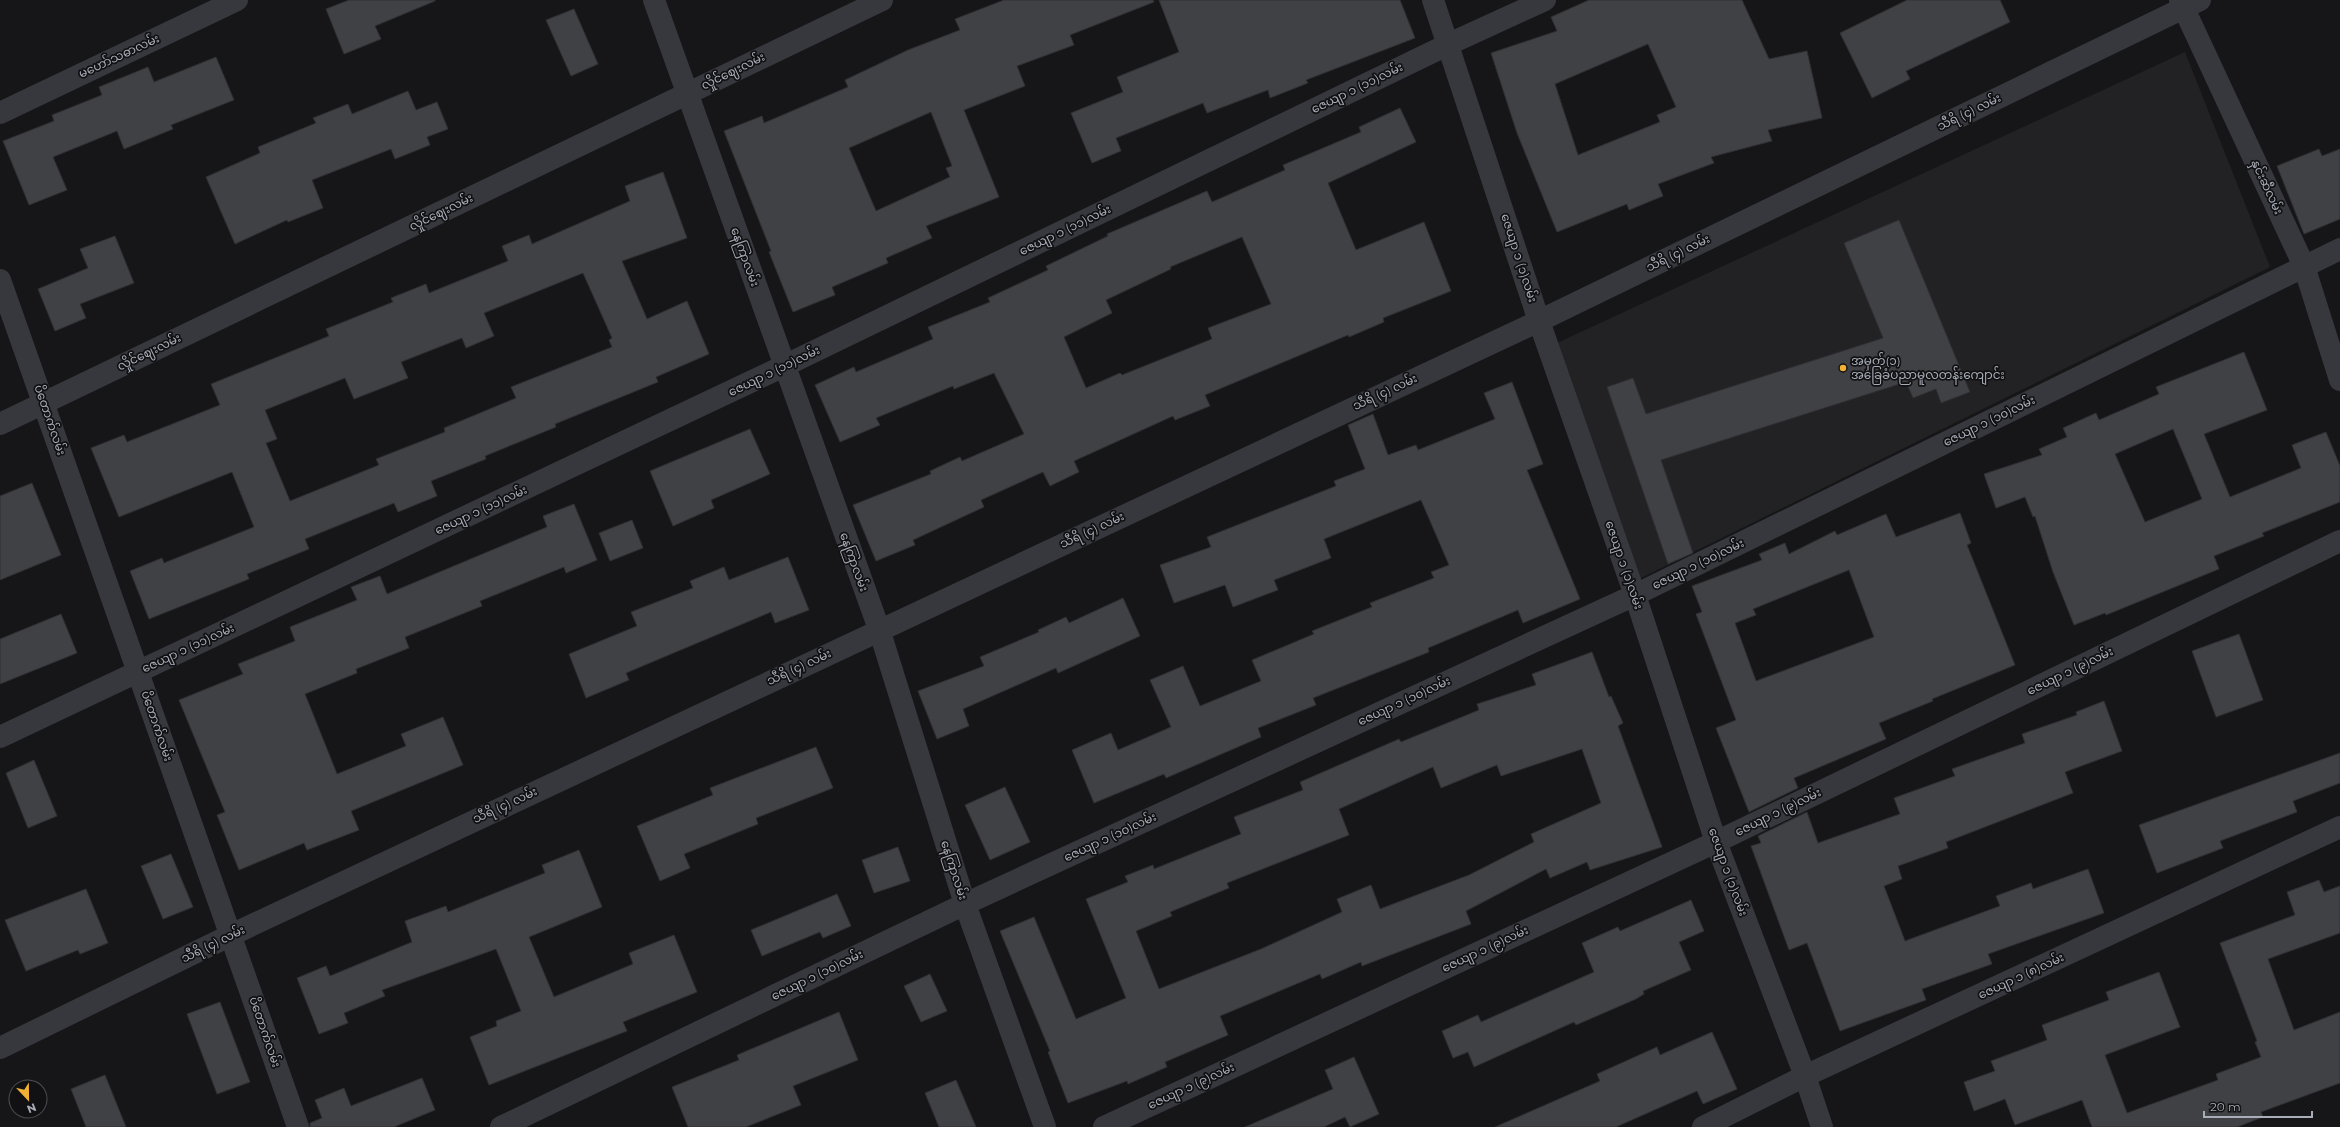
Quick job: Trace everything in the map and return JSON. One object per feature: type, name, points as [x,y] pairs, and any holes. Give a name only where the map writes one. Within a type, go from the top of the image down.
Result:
[{"type":"street","name":"မဟော်သဓာလမ်း","points":[[0,113],[237,0]]},
{"type":"street","name":"နေကြာလမ်း","points":[[654,0],[878,629],[965,904],[1045,1127]]},
{"type":"street","name":"လှိုင်ဈေးလမ်း","points":[[0,424],[882,0]]},
{"type":"street","name":"ဇေယျာ ၁ (၁)လမ်း","points":[[1433,0],[1449,44],[1539,321],[1635,595],[1716,842],[1806,1076],[1822,1127]]},
{"type":"street","name":"ဇေယျာ ၁ (၁၁)လမ်း","points":[[0,737],[784,366],[1449,44],[1545,0]]},
{"type":"street","name":"နှင်းဆီလမ်း","points":[[2187,3],[2304,266],[2340,380]]},
{"type":"street","name":"သီရိ (၄) လမ်း","points":[[0,1048],[230,934],[878,629],[1539,321],[2187,3]]},
{"type":"street","name":"ဇေယျာ ၁ (၁၀)လမ်း","points":[[500,1127],[965,904],[1635,595],[2340,249]]},
{"type":"street","name":"ပိတောက်လမ်း","points":[[0,280],[298,1127]]},
{"type":"street","name":"ဇေယျာ ၁ (၉)လမ်း","points":[[1104,1127],[1716,842],[2340,541]]},
{"type":"street","name":"ဇေယျာ ၁ (၈)လမ်း","points":[[1703,1127],[1806,1076],[2340,827]]},
{"type":"shaded area","points":[[2185,52],[2270,267],[1639,579],[1557,343]]},
{"type":"building","points":[[349,0],[435,1],[375,26],[381,39],[344,54],[326,9]]},
{"type":"building","points":[[1004,0],[1153,0],[1154,2],[1070,35],[1074,45],[1017,66],[1025,86],[964,110],[999,197],[926,226],[932,238],[886,258],[888,263],[832,287],[835,295],[793,312],[724,131],[762,116],[764,123],[848,87],[845,80],[908,50],[960,30],[955,19]],"holes":[[[931,112],[952,166],[946,168],[950,177],[876,211],[849,148]]]},
{"type":"building","points":[[1159,0],[1400,0],[1415,38],[1306,80],[1308,83],[1270,98],[1268,90],[1207,113],[1203,103],[1116,138],[1121,151],[1092,163],[1071,113],[1123,92],[1117,77],[1179,52]]},
{"type":"building","points":[[1589,0],[1742,0],[1769,59],[1807,51],[1822,118],[1768,130],[1772,141],[1711,157],[1714,163],[1658,184],[1663,196],[1629,210],[1627,204],[1557,232],[1517,133],[1491,53],[1557,31],[1551,17]],"holes":[[[1648,44],[1676,107],[1657,115],[1660,122],[1578,155],[1555,84]]]},
{"type":"building","points":[[1907,0],[2000,0],[2010,22],[1906,71],[1910,79],[1872,98],[1840,33]]},
{"type":"building","points":[[574,9],[598,64],[571,76],[546,20]]},
{"type":"building","points":[[216,57],[234,100],[171,125],[173,129],[124,149],[117,131],[53,157],[67,190],[29,205],[3,141],[54,121],[52,115],[102,95],[99,87],[148,67],[154,82]]},
{"type":"building","points":[[408,91],[416,110],[437,102],[448,129],[427,137],[430,145],[395,159],[391,149],[312,180],[323,208],[288,222],[287,220],[235,244],[206,177],[260,153],[258,147],[316,123],[313,118],[348,104],[352,114]]},
{"type":"building","points":[[1400,108],[1416,142],[1328,183],[1356,250],[1424,222],[1451,291],[1383,318],[1384,322],[1349,337],[1348,335],[1205,395],[1210,406],[1175,420],[1173,416],[1074,461],[1079,472],[1050,486],[1043,472],[981,500],[984,507],[913,540],[915,545],[876,561],[853,505],[931,474],[930,471],[960,457],[962,461],[1024,434],[994,373],[954,389],[953,386],[876,418],[880,425],[840,442],[815,385],[854,367],[856,372],[933,339],[928,327],[990,302],[988,298],[1048,270],[1046,266],[1108,236],[1107,234],[1207,191],[1212,202],[1285,170],[1283,165],[1361,132],[1359,127]],"holes":[[[1242,237],[1271,304],[1208,328],[1212,339],[1122,375],[1120,373],[1086,388],[1064,337],[1112,313],[1106,300],[1171,269],[1170,267]]]},
{"type":"building","points":[[2319,149],[2322,156],[2340,149],[2340,219],[2304,234],[2277,166]]},
{"type":"building","points":[[663,172],[687,238],[622,261],[647,319],[687,301],[709,354],[656,377],[658,382],[555,424],[556,427],[485,456],[486,459],[431,481],[437,496],[398,512],[394,503],[305,539],[309,549],[247,574],[249,579],[149,619],[130,571],[162,558],[164,563],[254,527],[232,472],[119,517],[91,448],[124,435],[127,442],[220,405],[211,384],[329,336],[326,329],[393,302],[391,298],[426,284],[429,293],[508,261],[502,246],[529,235],[532,244],[630,201],[625,186]],"holes":[[[583,273],[612,338],[609,340],[612,347],[511,387],[516,398],[444,428],[445,432],[376,459],[379,465],[290,501],[266,443],[277,439],[265,410],[345,378],[354,399],[408,378],[401,362],[462,338],[466,348],[494,336],[484,313]]]},
{"type":"building","points":[[1899,220],[1970,392],[1941,403],[1936,389],[1913,398],[1906,382],[1661,460],[1693,553],[1668,564],[1607,387],[1633,378],[1646,414],[1883,338],[1844,243]]},
{"type":"building","points":[[115,236],[134,283],[80,304],[86,318],[55,331],[38,289],[88,268],[80,249]]},
{"type":"building","points":[[2244,352],[2267,410],[2204,434],[2230,497],[2301,468],[2292,445],[2326,432],[2340,466],[2340,502],[2262,533],[2264,536],[2214,556],[2219,569],[2106,615],[2105,613],[2074,625],[2053,572],[2035,516],[2033,517],[2025,497],[1996,508],[1984,474],[2042,455],[2039,449],[2067,437],[2063,428],[2096,413],[2099,420],[2159,394],[2156,387]],"holes":[[[2173,429],[2202,499],[2145,522],[2115,454]]]},
{"type":"building","points":[[1512,382],[1543,464],[1527,470],[1580,599],[1523,623],[1518,610],[1428,648],[1429,652],[1313,698],[1316,705],[1258,728],[1261,737],[1166,778],[1164,774],[1094,803],[1072,750],[1111,733],[1118,750],[1171,727],[1150,680],[1183,666],[1200,706],[1261,681],[1252,660],[1314,634],[1312,631],[1372,607],[1370,603],[1434,578],[1431,572],[1449,565],[1421,500],[1324,539],[1331,558],[1274,580],[1278,590],[1233,607],[1225,585],[1174,603],[1160,565],[1211,547],[1207,537],[1336,486],[1334,481],[1365,469],[1348,425],[1373,414],[1388,455],[1416,445],[1418,450],[1495,419],[1484,393]]},
{"type":"building","points":[[750,429],[770,474],[711,500],[714,508],[673,526],[650,471]]},
{"type":"building","points":[[32,483],[61,555],[0,580],[0,496]]},
{"type":"building","points":[[574,504],[597,560],[566,573],[564,567],[480,601],[482,606],[405,637],[409,648],[356,669],[357,673],[305,694],[337,774],[406,746],[401,734],[443,717],[463,765],[351,811],[359,830],[307,850],[304,843],[239,870],[217,815],[225,812],[179,700],[243,674],[238,664],[295,641],[290,627],[357,600],[351,587],[380,576],[387,594],[547,527],[543,516]]},
{"type":"building","points":[[1960,513],[1971,543],[1967,545],[2015,665],[1932,699],[1933,701],[1879,723],[1886,739],[1794,778],[1798,788],[1749,812],[1716,728],[1736,720],[1696,614],[1702,612],[1692,586],[1762,560],[1759,554],[1785,543],[1789,554],[1835,531],[1837,535],[1886,514],[1896,537]],"holes":[[[1849,570],[1874,637],[1756,681],[1735,623],[1756,615],[1753,609]]]},
{"type":"building","points":[[632,520],[643,548],[610,561],[599,533]]},
{"type":"building","points":[[788,557],[809,610],[775,623],[771,612],[626,673],[629,680],[586,698],[569,654],[637,626],[631,612],[693,588],[690,581],[724,567],[729,580]]},
{"type":"building","points":[[1123,598],[1140,636],[1058,673],[1056,668],[963,709],[969,726],[937,739],[918,691],[984,666],[980,657],[1039,632],[1038,630],[1066,617],[1069,623]]},
{"type":"building","points":[[61,614],[77,653],[0,684],[0,639]]},
{"type":"building","points":[[2239,634],[2263,700],[2216,717],[2192,651]]},
{"type":"building","points":[[1592,652],[1609,697],[1611,696],[1623,723],[1618,726],[1662,847],[1590,870],[1587,862],[1550,878],[1546,869],[1466,911],[1471,924],[1362,966],[1361,962],[1322,979],[1320,974],[1220,1016],[1228,1035],[1165,1062],[1167,1067],[1128,1084],[1127,1081],[1068,1103],[1048,1052],[1050,1051],[1000,931],[1034,917],[1076,1019],[1126,998],[1086,899],[1128,882],[1125,876],[1153,865],[1154,869],[1241,834],[1234,817],[1303,790],[1300,782],[1399,739],[1401,742],[1479,710],[1477,704],[1536,685],[1532,674]],"holes":[[[1582,749],[1601,803],[1531,834],[1534,842],[1469,875],[1380,909],[1371,885],[1337,899],[1342,912],[1261,949],[1159,989],[1136,931],[1172,916],[1170,912],[1229,888],[1227,883],[1349,835],[1339,809],[1433,767],[1441,788],[1497,765],[1501,776]]]},
{"type":"building","points":[[2104,701],[2122,751],[2065,772],[2073,793],[1946,842],[1948,848],[1898,866],[1902,879],[1884,886],[1905,941],[2000,906],[1996,896],[2031,883],[2033,889],[2088,869],[2104,913],[1988,954],[1992,964],[1922,989],[1926,1000],[1840,1031],[1807,943],[1789,950],[1751,846],[1761,843],[1758,836],[1807,812],[1818,843],[1900,814],[1894,798],[1955,776],[1952,769],[2025,743],[2022,734],[2077,715],[2076,712]]},
{"type":"building","points":[[816,747],[833,788],[756,818],[758,824],[684,854],[690,868],[660,881],[637,826],[713,795],[710,788]]},
{"type":"building","points":[[2340,753],[2340,783],[2293,801],[2297,812],[2220,841],[2223,848],[2157,873],[2139,825]]},
{"type":"building","points":[[34,760],[57,816],[28,828],[6,773]]},
{"type":"building","points":[[1005,787],[1030,842],[990,860],[965,805]]},
{"type":"building","points":[[898,847],[910,881],[874,893],[862,860]]},
{"type":"building","points":[[579,850],[602,907],[529,937],[554,997],[633,964],[629,953],[674,935],[697,992],[623,1022],[627,1031],[489,1085],[470,1037],[497,1026],[496,1021],[521,1011],[496,949],[382,990],[385,996],[344,1013],[348,1023],[319,1034],[297,978],[326,966],[330,976],[412,942],[405,921],[446,906],[448,912],[545,873],[542,865]]},
{"type":"building","points":[[171,854],[193,907],[163,919],[141,866]]},
{"type":"building","points":[[2319,880],[2324,892],[2340,886],[2340,933],[2268,959],[2294,1030],[2340,1012],[2340,1083],[2261,1112],[2263,1117],[2237,1127],[2092,1127],[2082,1100],[2015,1125],[2005,1099],[1974,1111],[1964,1082],[1995,1071],[1991,1061],[2047,1040],[2042,1025],[2109,1000],[2106,992],[2159,972],[2180,1027],[2105,1055],[2127,1113],[2218,1080],[2216,1074],[2261,1057],[2255,1042],[2257,1041],[2220,943],[2295,915],[2287,892]]},
{"type":"building","points":[[86,889],[108,943],[80,954],[78,950],[26,971],[5,920]]},
{"type":"building","points":[[837,894],[851,926],[823,938],[820,932],[762,956],[751,930]]},
{"type":"building","points":[[1691,900],[1704,931],[1679,942],[1691,970],[1643,991],[1644,994],[1636,999],[1576,1025],[1574,1022],[1474,1067],[1468,1052],[1453,1058],[1442,1031],[1478,1015],[1481,1022],[1594,972],[1582,943],[1618,927],[1620,931]]},
{"type":"building","points":[[930,974],[947,1011],[921,1022],[904,986]]},
{"type":"building","points":[[220,1002],[250,1082],[217,1094],[187,1014]]},
{"type":"building","points":[[839,1012],[858,1060],[793,1086],[801,1105],[746,1127],[688,1127],[672,1087],[739,1060],[737,1055]]},
{"type":"building","points":[[1712,1032],[1737,1089],[1703,1104],[1697,1091],[1616,1127],[1495,1127],[1600,1081],[1597,1074],[1657,1047],[1660,1055]]},
{"type":"building","points":[[1354,1057],[1379,1114],[1350,1127],[1345,1117],[1324,1127],[1245,1127],[1333,1089],[1325,1070]]},
{"type":"building","points":[[105,1075],[126,1127],[86,1127],[71,1089]]},
{"type":"building","points":[[422,1078],[435,1110],[394,1127],[310,1127],[310,1123],[322,1118],[315,1100],[344,1088],[351,1106]]},
{"type":"building","points":[[956,1080],[976,1127],[939,1127],[925,1093]]},
{"type":"place","name":"အမှတ်(၁) အခြေခံပညာမူလတန်းကျောင်း","points":[[1843,368]]}]
